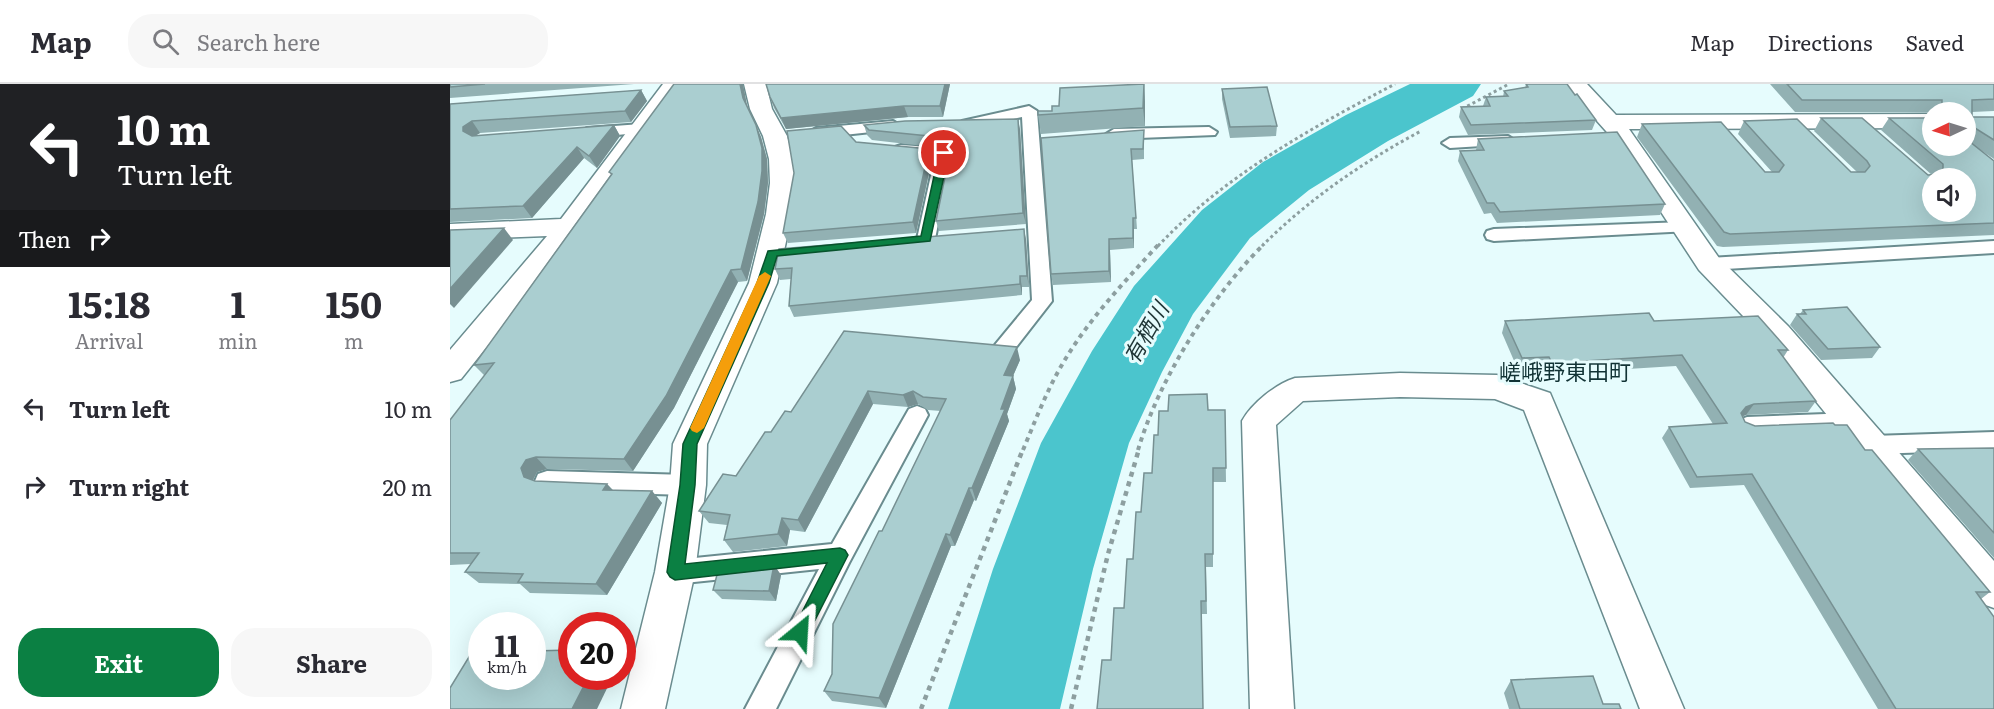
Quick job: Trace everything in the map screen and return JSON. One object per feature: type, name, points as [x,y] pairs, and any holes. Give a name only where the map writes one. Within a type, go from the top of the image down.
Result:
[{"type":"street","points":[[643,709],[675,572],[688,485],[690,444],[778,253],[783,183],[775,136],[761,109],[755,84]]},
{"type":"street","points":[[1575,84],[1684,226],[1709,264],[1777,333],[1994,590]]},
{"type":"street","points":[[450,370],[569,227],[641,129],[664,88]]},
{"type":"street","points":[[1612,132],[1724,131],[1793,122],[1867,130],[1922,123]]},
{"type":"street","points":[[450,231],[569,227]]},
{"type":"street","points":[[1272,709],[1260,421],[1294,390],[1400,385],[1497,387],[1538,402],[1662,709]]},
{"type":"lane","points":[[951,124],[972,124],[1029,111],[1038,142],[1037,231],[1042,301],[1005,346]]},
{"type":"lane","points":[[1793,122],[1810,139]]},
{"type":"lane","points":[[775,136],[908,124]]},
{"type":"lane","points":[[572,134],[641,129]]},
{"type":"lane","points":[[851,130],[866,147]]},
{"type":"lane","points":[[1103,135],[1209,132]]},
{"type":"lane","points":[[1450,143],[1519,140]]},
{"type":"lane","points":[[888,149],[944,153],[926,239]]},
{"type":"lane","points":[[1494,235],[1684,226]]},
{"type":"lane","points":[[1015,232],[1037,231]]},
{"type":"lane","points":[[903,241],[949,237]]},
{"type":"lane","points":[[1709,264],[1994,247]]},
{"type":"lane","points":[[760,709],[840,555],[917,415]]},
{"type":"lane","points":[[1747,426],[1853,422]]},
{"type":"lane","points":[[1872,445],[1994,441]]},
{"type":"lane","points":[[547,481],[688,485]]},
{"type":"lane","points":[[675,572],[840,555]]},
{"type":"path","points":[[921,709],[1006,489],[1038,415],[1067,357],[1104,306],[1186,216],[1225,185],[1310,129],[1395,84]]},
{"type":"path","points":[[1461,110],[1509,84]]},
{"type":"path","points":[[1071,709],[1108,554],[1140,445],[1158,398],[1202,320],[1243,265],[1280,228],[1327,189],[1391,147],[1431,125]]},
{"type":"building","points":[[450,84],[485,84],[450,87]]},
{"type":"building","points":[[674,84],[740,84],[743,98],[756,125],[762,148],[762,171],[758,202],[741,269],[731,270],[666,396],[624,459],[536,457],[526,460],[521,468],[524,477],[535,481],[607,484],[603,490],[652,491],[596,584],[518,582],[523,574],[465,572],[479,553],[450,553],[450,420],[494,363],[474,365],[612,174],[609,172]]},
{"type":"building","points":[[766,84],[945,84],[940,106],[904,106],[781,118]]},
{"type":"building","points":[[1144,84],[1143,108],[1038,115],[1038,111],[1052,111],[1052,106],[1059,106],[1060,88]]},
{"type":"building","points":[[1526,84],[1567,84],[1596,120],[1471,125],[1461,107],[1490,106],[1486,97],[1508,96],[1504,91],[1528,87]]},
{"type":"building","points":[[1787,84],[1994,84],[1994,99],[1972,100],[1972,102],[1802,100]]},
{"type":"building","points":[[1267,87],[1277,126],[1230,127],[1222,89]]},
{"type":"building","points":[[641,90],[625,111],[472,121],[463,127],[463,131],[472,136],[614,125],[589,156],[577,147],[523,206],[450,209],[450,104]]},
{"type":"building","points":[[1976,117],[1994,117],[1994,140],[1976,129]]},
{"type":"building","points":[[1821,118],[1862,118],[1922,170],[1922,222],[1976,222],[1976,168],[1943,168],[1943,164],[1934,156],[1976,156],[1976,147],[1994,161],[1994,223],[1730,234],[1724,232],[1642,124],[1721,122],[1765,172],[1779,172],[1784,165],[1744,121],[1797,119],[1851,172],[1865,172],[1870,166]]},
{"type":"building","points":[[1889,118],[1922,118],[1922,146]]},
{"type":"building","points":[[1018,119],[1023,213],[936,221],[952,143],[949,138],[869,130],[864,125],[905,121]]},
{"type":"building","points":[[841,126],[856,142],[929,149],[913,222],[783,233],[794,173],[787,131]]},
{"type":"building","points":[[1144,130],[1143,149],[1131,149],[1136,218],[1133,218],[1133,238],[1109,239],[1109,271],[1051,274],[1041,138]]},
{"type":"building","points":[[1617,132],[1665,204],[1500,212],[1494,203],[1487,203],[1460,151],[1484,150],[1478,139]]},
{"type":"building","points":[[504,228],[450,289],[450,230]]},
{"type":"building","points":[[1024,229],[1027,276],[1020,276],[1020,284],[789,306],[792,268],[775,269],[779,249]]},
{"type":"building","points":[[1847,307],[1880,347],[1828,349],[1797,314],[1806,314],[1803,310]]},
{"type":"building","points":[[1649,313],[1654,321],[1758,316],[1788,350],[1778,350],[1816,401],[1754,404],[1746,407],[1741,413],[1745,422],[1755,426],[1833,423],[1847,425],[1865,450],[1872,450],[1990,592],[1976,592],[1994,617],[1994,709],[1896,709],[1752,474],[1697,477],[1669,427],[1727,423],[1682,355],[1552,363],[1549,357],[1522,358],[1505,321]]},
{"type":"building","points":[[844,331],[1017,347],[1004,375],[1013,376],[1001,409],[1005,409],[950,535],[946,534],[879,698],[824,691],[832,674],[833,624],[879,531],[882,531],[946,399],[923,397],[913,391],[903,395],[868,391],[798,520],[782,518],[778,534],[724,540],[730,515],[699,511],[723,474],[736,476],[765,432],[771,432],[785,411],[791,412]]},
{"type":"building","points":[[1207,394],[1208,410],[1225,410],[1226,468],[1213,468],[1213,554],[1205,554],[1206,601],[1201,601],[1203,709],[1097,709],[1102,660],[1111,660],[1114,608],[1124,608],[1127,559],[1133,559],[1136,512],[1141,512],[1144,473],[1152,473],[1154,435],[1158,435],[1159,411],[1168,411],[1169,395]]},
{"type":"building","points":[[1994,448],[1994,533],[1918,449]]},
{"type":"building","points":[[774,565],[769,591],[713,590],[718,571]]},
{"type":"building","points":[[558,650],[558,690],[582,690],[572,709],[450,709],[450,688],[468,659],[468,690],[546,690],[546,651]]},
{"type":"building","points":[[1593,676],[1603,704],[1619,704],[1621,709],[1520,709],[1511,680]]},
{"type":"waterway","name":"有栖川","points":[[1004,709],[1043,569],[1085,443],[1121,372],[1161,304],[1226,224],[1286,176],[1367,128],[1453,84]]},
{"type":"slow traffic","points":[[697,428],[765,276]]},
{"type":"district","name":"嵯峨野東田町","points":[[1565,372]]},
{"type":"route","points":[[800,632],[840,555],[675,572],[688,485],[690,444],[763,283],[772,253],[926,239],[944,153]]}]
